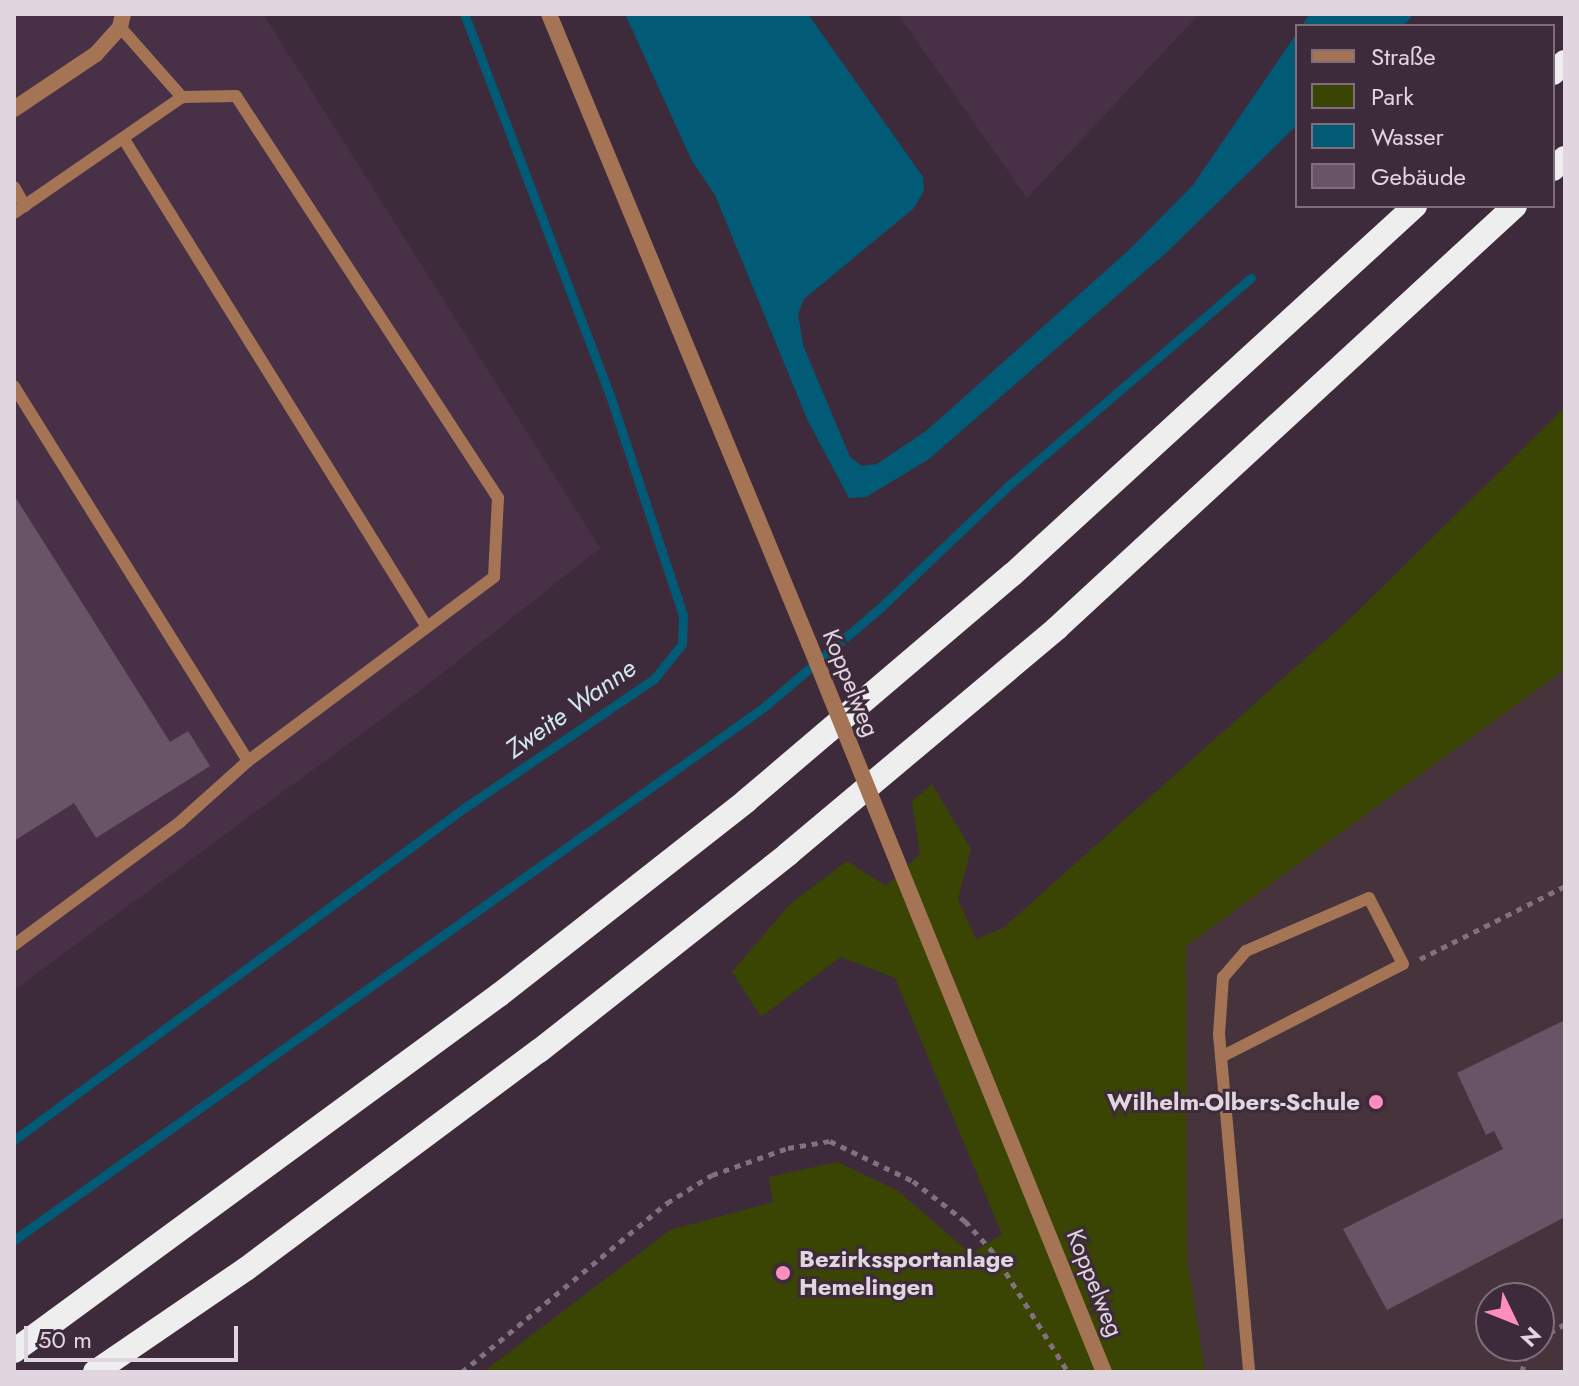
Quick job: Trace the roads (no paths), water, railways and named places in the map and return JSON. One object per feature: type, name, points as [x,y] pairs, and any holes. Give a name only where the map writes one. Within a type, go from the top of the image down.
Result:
[{"type":"highway","points":[[14,1351],[499,995],[669,864],[1013,574],[1413,208]]},
{"type":"highway","points":[[95,1372],[246,1269],[539,1051],[788,854],[1057,628],[1513,208]]},
{"type":"street","name":"Koppelweg","points":[[549,14],[809,643],[1104,1372]]},
{"type":"street","points":[[14,109],[96,54],[122,20]]},
{"type":"lane","points":[[122,20],[182,97]]},
{"type":"lane","points":[[14,187],[20,209],[125,141],[182,97],[236,96],[498,498],[494,577],[425,624],[248,761],[180,822],[14,945]]},
{"type":"lane","points":[[125,141],[425,624]]},
{"type":"lane","points":[[14,386],[248,761]]},
{"type":"lane","points":[[1221,1057],[1403,964],[1369,898],[1246,951],[1223,977],[1221,1057],[1249,1372]]},
{"type":"water","points":[[625,14],[808,14],[923,177],[924,191],[914,208],[804,299],[798,314],[803,345],[850,457],[862,466],[877,464],[926,431],[1130,249],[1193,185],[1295,36],[1295,127],[1166,253],[929,459],[866,497],[849,498],[808,421],[715,195],[692,161]]},
{"type":"water","points":[[1309,14],[1414,14],[1405,24],[1303,24]]},
{"type":"waterway","name":"Zweite Wanne","points":[[14,1140],[464,808],[654,679],[682,644],[683,615],[609,393],[464,14]]},
{"type":"waterway","points":[[14,1240],[764,707],[881,607],[1008,486],[1251,278]]},
{"type":"place","name":"Wilhelm-Olbers-Schule","points":[[1376,1102]]},
{"type":"place","name":"Bezirkssportanlage Hemelingen","points":[[783,1273]]}]
